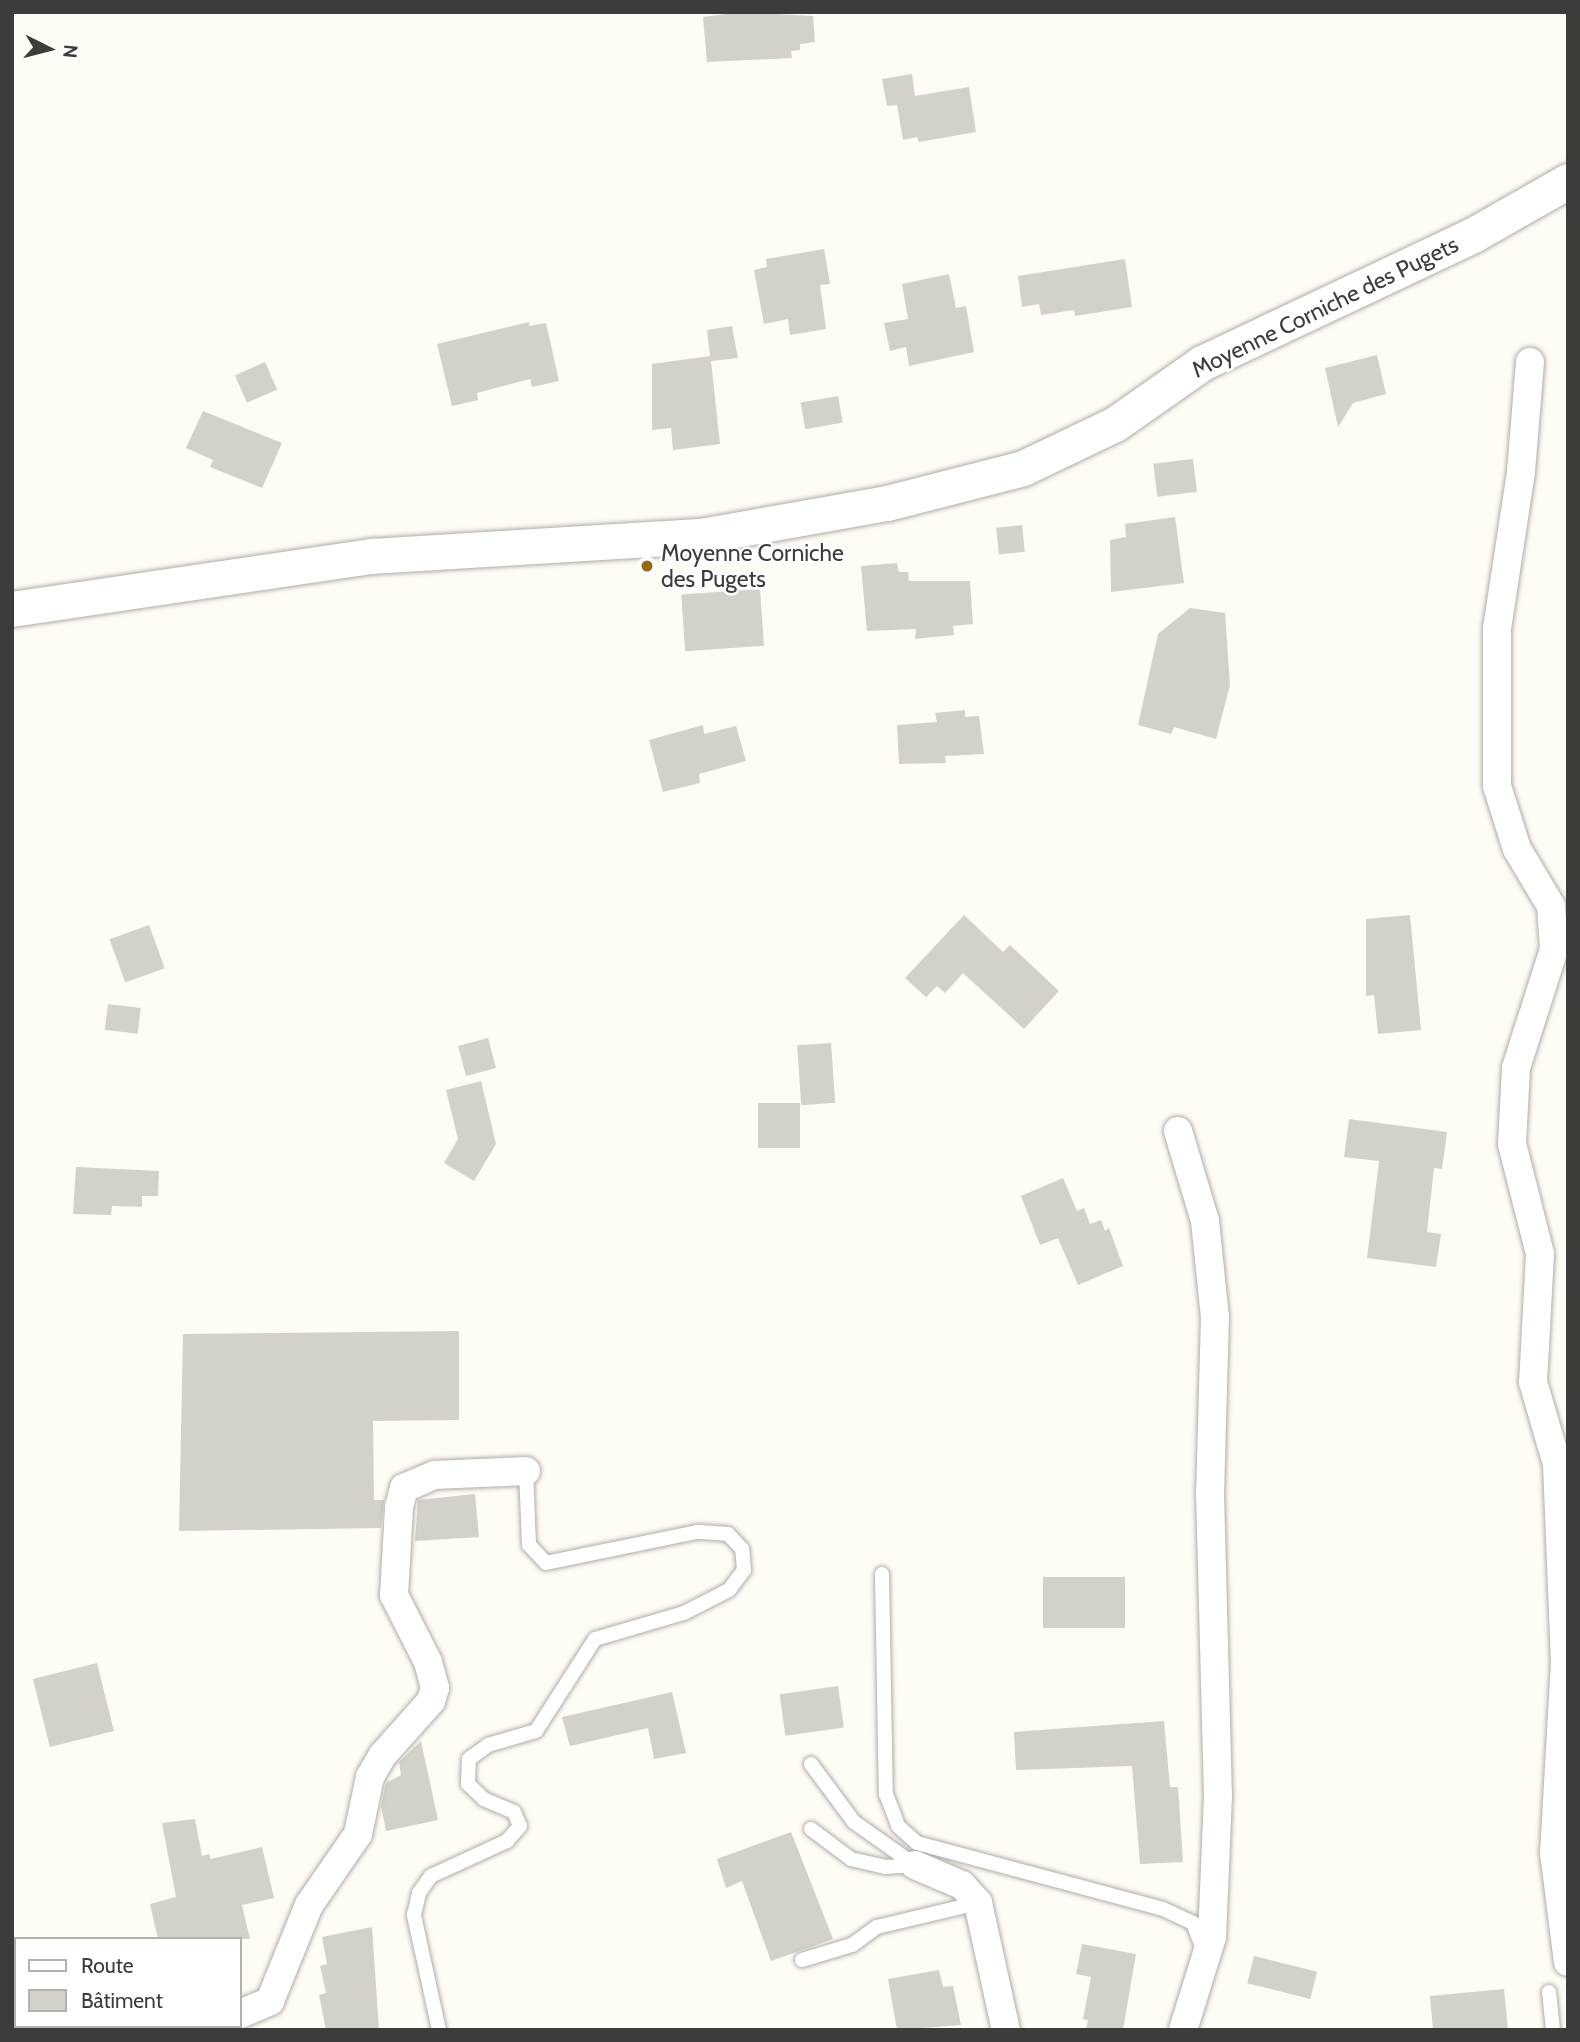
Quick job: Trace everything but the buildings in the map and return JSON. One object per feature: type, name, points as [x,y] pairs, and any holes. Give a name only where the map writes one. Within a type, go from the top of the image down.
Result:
[{"type":"street","name":"Moyenne Corniche des Pugets","points":[[12,609],[372,556],[477,553],[701,536],[887,503],[1023,468],[1115,424],[1202,363],[1473,235],[1568,181]]},
{"type":"street","points":[[1530,362],[1521,472],[1497,628],[1497,786],[1517,849],[1551,906],[1553,938],[1516,1068],[1511,1144],[1540,1254],[1533,1382],[1557,1464],[1565,1662],[1554,1853],[1568,1962]]},
{"type":"street","points":[[1178,1131],[1205,1221],[1215,1317],[1210,1492],[1218,1795],[1217,1903],[1207,1958],[1183,2030]]},
{"type":"street","points":[[242,2013],[270,2001],[309,1905],[358,1835],[370,1777],[382,1756],[431,1701],[433,1675],[394,1595],[398,1507],[404,1488],[435,1475],[526,1471]]},
{"type":"street","points":[[915,1865],[962,1885],[978,1902],[1006,2030]]},
{"type":"lane","points":[[439,2030],[414,1915],[419,1893],[431,1876],[507,1841],[520,1826],[514,1812],[484,1799],[468,1784],[469,1759],[488,1745],[536,1731],[595,1639],[684,1613],[729,1590],[744,1570],[742,1549],[727,1534],[697,1532],[546,1563],[529,1545],[526,1471]]},
{"type":"lane","points":[[882,1574],[886,1794],[898,1826],[917,1843],[1163,1909],[1193,1923],[1207,1958]]},
{"type":"lane","points":[[811,1764],[854,1822],[915,1865]]},
{"type":"lane","points":[[811,1829],[851,1859],[886,1867],[915,1865]]},
{"type":"lane","points":[[802,1961],[852,1945],[877,1927],[978,1902]]},
{"type":"lane","points":[[1549,1992],[1553,2030]]},
{"type":"place","name":"Moyenne Corniche des Pugets","points":[[647,566]]}]
